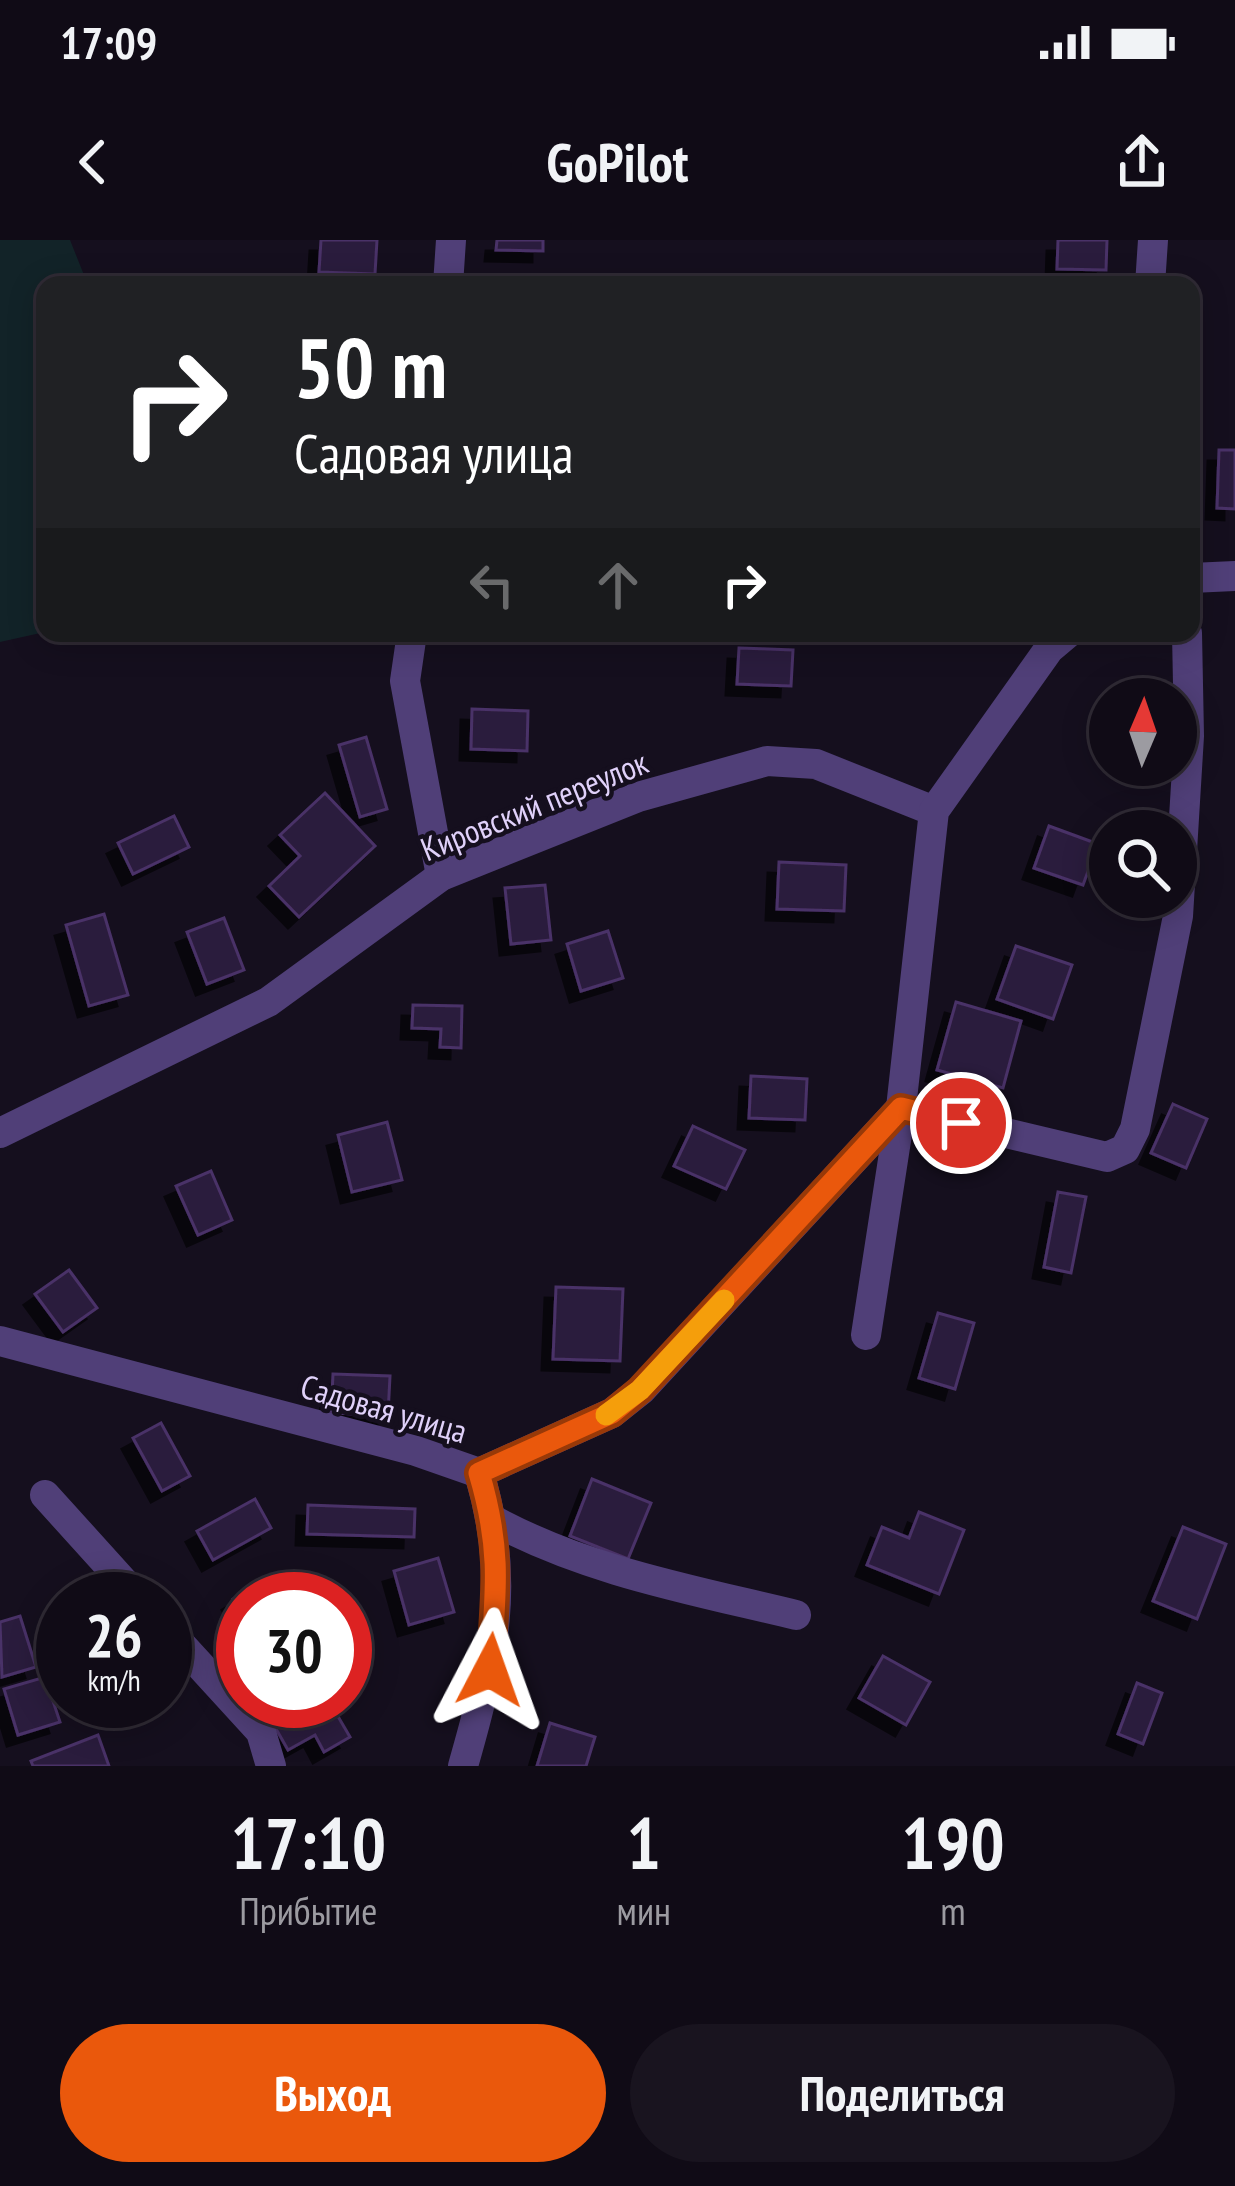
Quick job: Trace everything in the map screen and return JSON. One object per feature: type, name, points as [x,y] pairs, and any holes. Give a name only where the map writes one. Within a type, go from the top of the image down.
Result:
[{"type":"street","points":[[449,276],[452,240]]},
{"type":"street","points":[[1151,276],[1153,240]]},
{"type":"street","points":[[1200,578],[1235,576]]},
{"type":"street","points":[[411,642],[405,681],[441,876]]},
{"type":"street","points":[[866,1335],[901,1108],[934,811],[1057,642]]},
{"type":"street","points":[[901,1108],[1107,1157],[1126,1149],[1135,1129],[1178,916],[1189,736],[1187,642]]},
{"type":"street","name":"Кировский переулок","points":[[0,1132],[268,1002],[441,876],[638,796],[767,761],[816,764],[934,811]]},
{"type":"street","name":"Садовая улица","points":[[0,1342],[416,1451],[479,1473],[612,1413],[640,1390],[901,1108]]},
{"type":"street","points":[[463,1766],[490,1670],[498,1560],[493,1520],[479,1473]]},
{"type":"street","points":[[45,1495],[115,1572]]},
{"type":"street","points":[[493,1520],[544,1548],[635,1576],[796,1615]]},
{"type":"street","points":[[192,1657],[261,1732],[271,1766]]},
{"type":"shaded area","points":[[0,240],[70,240],[84,276],[36,276],[36,634],[0,642]]},
{"type":"building","points":[[321,240],[377,240],[375,274],[319,272]]},
{"type":"building","points":[[497,240],[543,240],[543,251],[496,250]]},
{"type":"building","points":[[1058,240],[1107,240],[1106,270],[1057,269]]},
{"type":"building","points":[[1219,450],[1235,450],[1235,509],[1217,508]]},
{"type":"building","points":[[739,648],[793,650],[791,686],[737,684]]},
{"type":"building","points":[[472,709],[528,711],[527,751],[471,749]]},
{"type":"building","points":[[366,737],[387,809],[360,817],[339,745]]},
{"type":"building","points":[[325,793],[375,846],[299,917],[269,886],[300,856],[280,835]]},
{"type":"building","points":[[174,816],[189,847],[133,874],[118,843]]},
{"type":"building","points":[[1049,826],[1089,841],[1089,869],[1083,885],[1034,868]]},
{"type":"building","points":[[779,862],[846,865],[844,911],[777,909]]},
{"type":"building","points":[[545,885],[551,940],[511,944],[505,888]]},
{"type":"building","points":[[104,914],[128,995],[89,1006],[66,925]]},
{"type":"building","points":[[224,918],[244,970],[207,984],[187,932]]},
{"type":"building","points":[[608,931],[623,978],[581,991],[567,944]]},
{"type":"building","points":[[1016,946],[1072,965],[1053,1019],[997,999]]},
{"type":"building","points":[[956,1002],[1021,1021],[1003,1088],[937,1070]]},
{"type":"building","points":[[413,1005],[462,1006],[461,1048],[440,1047],[441,1029],[412,1028]]},
{"type":"building","points":[[751,1076],[807,1079],[805,1120],[749,1118]]},
{"type":"building","points":[[1173,1104],[1207,1119],[1186,1168],[1151,1153]]},
{"type":"building","points":[[387,1122],[402,1180],[352,1192],[338,1135]]},
{"type":"building","points":[[693,1126],[745,1150],[726,1189],[674,1166]]},
{"type":"building","points":[[211,1171],[232,1220],[198,1235],[176,1186]]},
{"type":"building","points":[[1058,1192],[1086,1197],[1071,1273],[1044,1267]]},
{"type":"building","points":[[69,1270],[97,1308],[63,1332],[35,1294]]},
{"type":"building","points":[[556,1287],[623,1289],[620,1361],[553,1359]]},
{"type":"building","points":[[938,1313],[974,1323],[955,1389],[919,1378]]},
{"type":"building","points":[[333,1374],[390,1376],[388,1415],[331,1413]]},
{"type":"building","points":[[161,1423],[190,1476],[162,1491],[133,1438]]},
{"type":"building","points":[[592,1479],[651,1503],[628,1559],[570,1536]]},
{"type":"building","points":[[255,1499],[271,1528],[213,1560],[197,1531]]},
{"type":"building","points":[[308,1505],[415,1509],[414,1537],[307,1534]]},
{"type":"building","points":[[919,1512],[964,1530],[939,1594],[867,1565],[882,1527],[909,1538]]},
{"type":"building","points":[[1183,1527],[1226,1544],[1197,1619],[1153,1601]]},
{"type":"building","points":[[438,1558],[454,1612],[409,1625],[394,1571]]},
{"type":"building","points":[[20,1616],[36,1667],[2,1677],[0,1622]]},
{"type":"building","points":[[883,1656],[930,1682],[906,1725],[859,1698]]},
{"type":"building","points":[[36,1680],[36,1728],[41,1728],[18,1735],[4,1689]]},
{"type":"building","points":[[1137,1683],[1162,1693],[1143,1744],[1118,1734]]},
{"type":"building","points":[[550,1723],[595,1737],[586,1766],[537,1766]]},
{"type":"building","points":[[276,1728],[345,1728],[350,1737],[324,1752],[315,1735],[288,1750]]},
{"type":"building","points":[[98,1735],[109,1766],[33,1766],[31,1761]]},
{"type":"slow traffic","points":[[606,1415],[640,1390],[724,1300]]},
{"type":"route","points":[[490,1670],[498,1560],[493,1520],[479,1473],[612,1413],[640,1390],[901,1108],[961,1123]]}]
